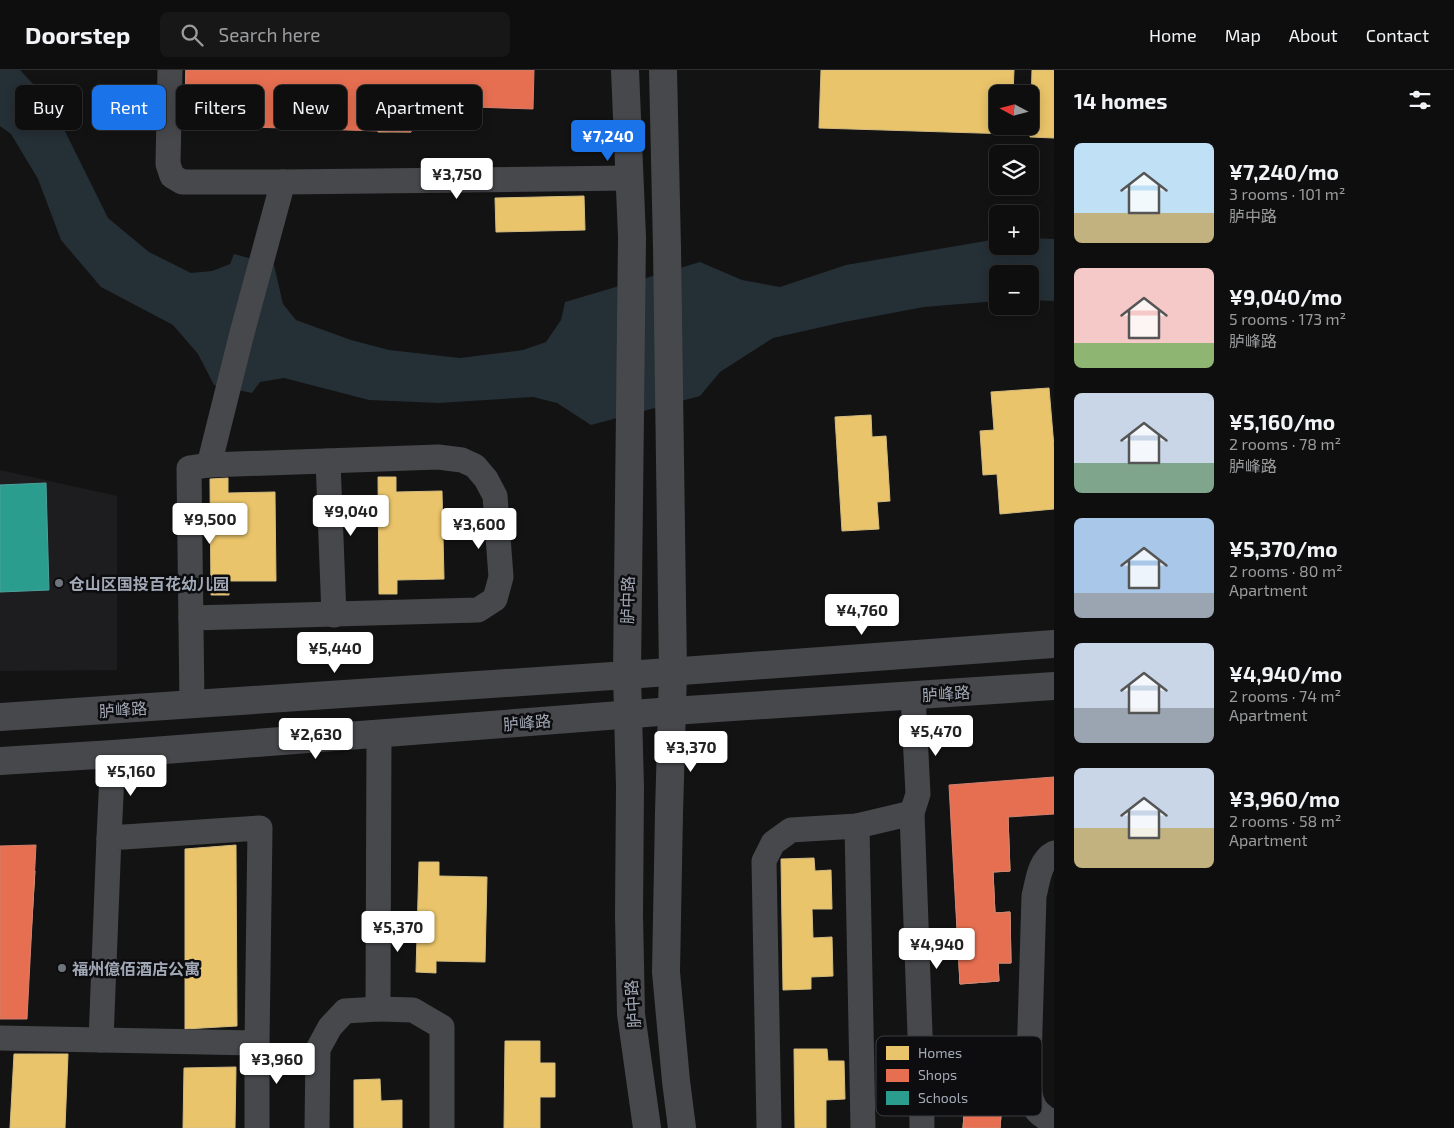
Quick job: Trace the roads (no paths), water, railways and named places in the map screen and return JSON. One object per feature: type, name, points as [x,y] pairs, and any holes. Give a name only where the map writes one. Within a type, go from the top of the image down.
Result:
[{"type":"street","points":[[170,70],[168,164],[172,176],[182,182],[630,178]]},
{"type":"street","name":"胪中路","points":[[626,70],[632,253],[626,676],[630,787],[628,915],[631,1014],[647,1128]]},
{"type":"street","points":[[663,70],[673,672],[668,814],[666,972],[682,1128]]},
{"type":"street","points":[[209,465],[226,394],[283,182]]},
{"type":"street","points":[[191,618],[478,610],[495,599],[501,576],[495,496],[486,479],[474,466],[462,460],[438,457],[209,465],[188,468],[192,705]]},
{"type":"street","points":[[328,461],[334,615]]},
{"type":"street","name":"胪峰路","points":[[0,717],[626,676],[1054,644]]},
{"type":"street","name":"胪峰路","points":[[0,760],[113,754],[628,714],[1054,686]]},
{"type":"street","points":[[904,695],[902,794],[912,814],[920,1036]]},
{"type":"street","points":[[378,1010],[379,734]]},
{"type":"street","points":[[101,1040],[113,754]]},
{"type":"street","points":[[769,1128],[764,861],[773,843],[791,830],[857,826],[912,814]]},
{"type":"street","points":[[857,826],[863,1128]]},
{"type":"street","points":[[109,838],[260,828],[257,1128]]},
{"type":"street","points":[[1030,1036],[1034,896],[1040,872],[1048,856],[1054,853]]},
{"type":"street","points":[[317,1128],[318,1049],[330,1027],[345,1011],[378,1010],[413,1010],[442,1026],[442,1128]]},
{"type":"street","points":[[0,1038],[257,1043]]},
{"type":"street","points":[[1041,1116],[1054,1122]]},
{"type":"place","name":"仓山区国投百花幼儿园","points":[[59,583]]},
{"type":"place","name":"福州億佰酒店公寓","points":[[62,968]]}]
